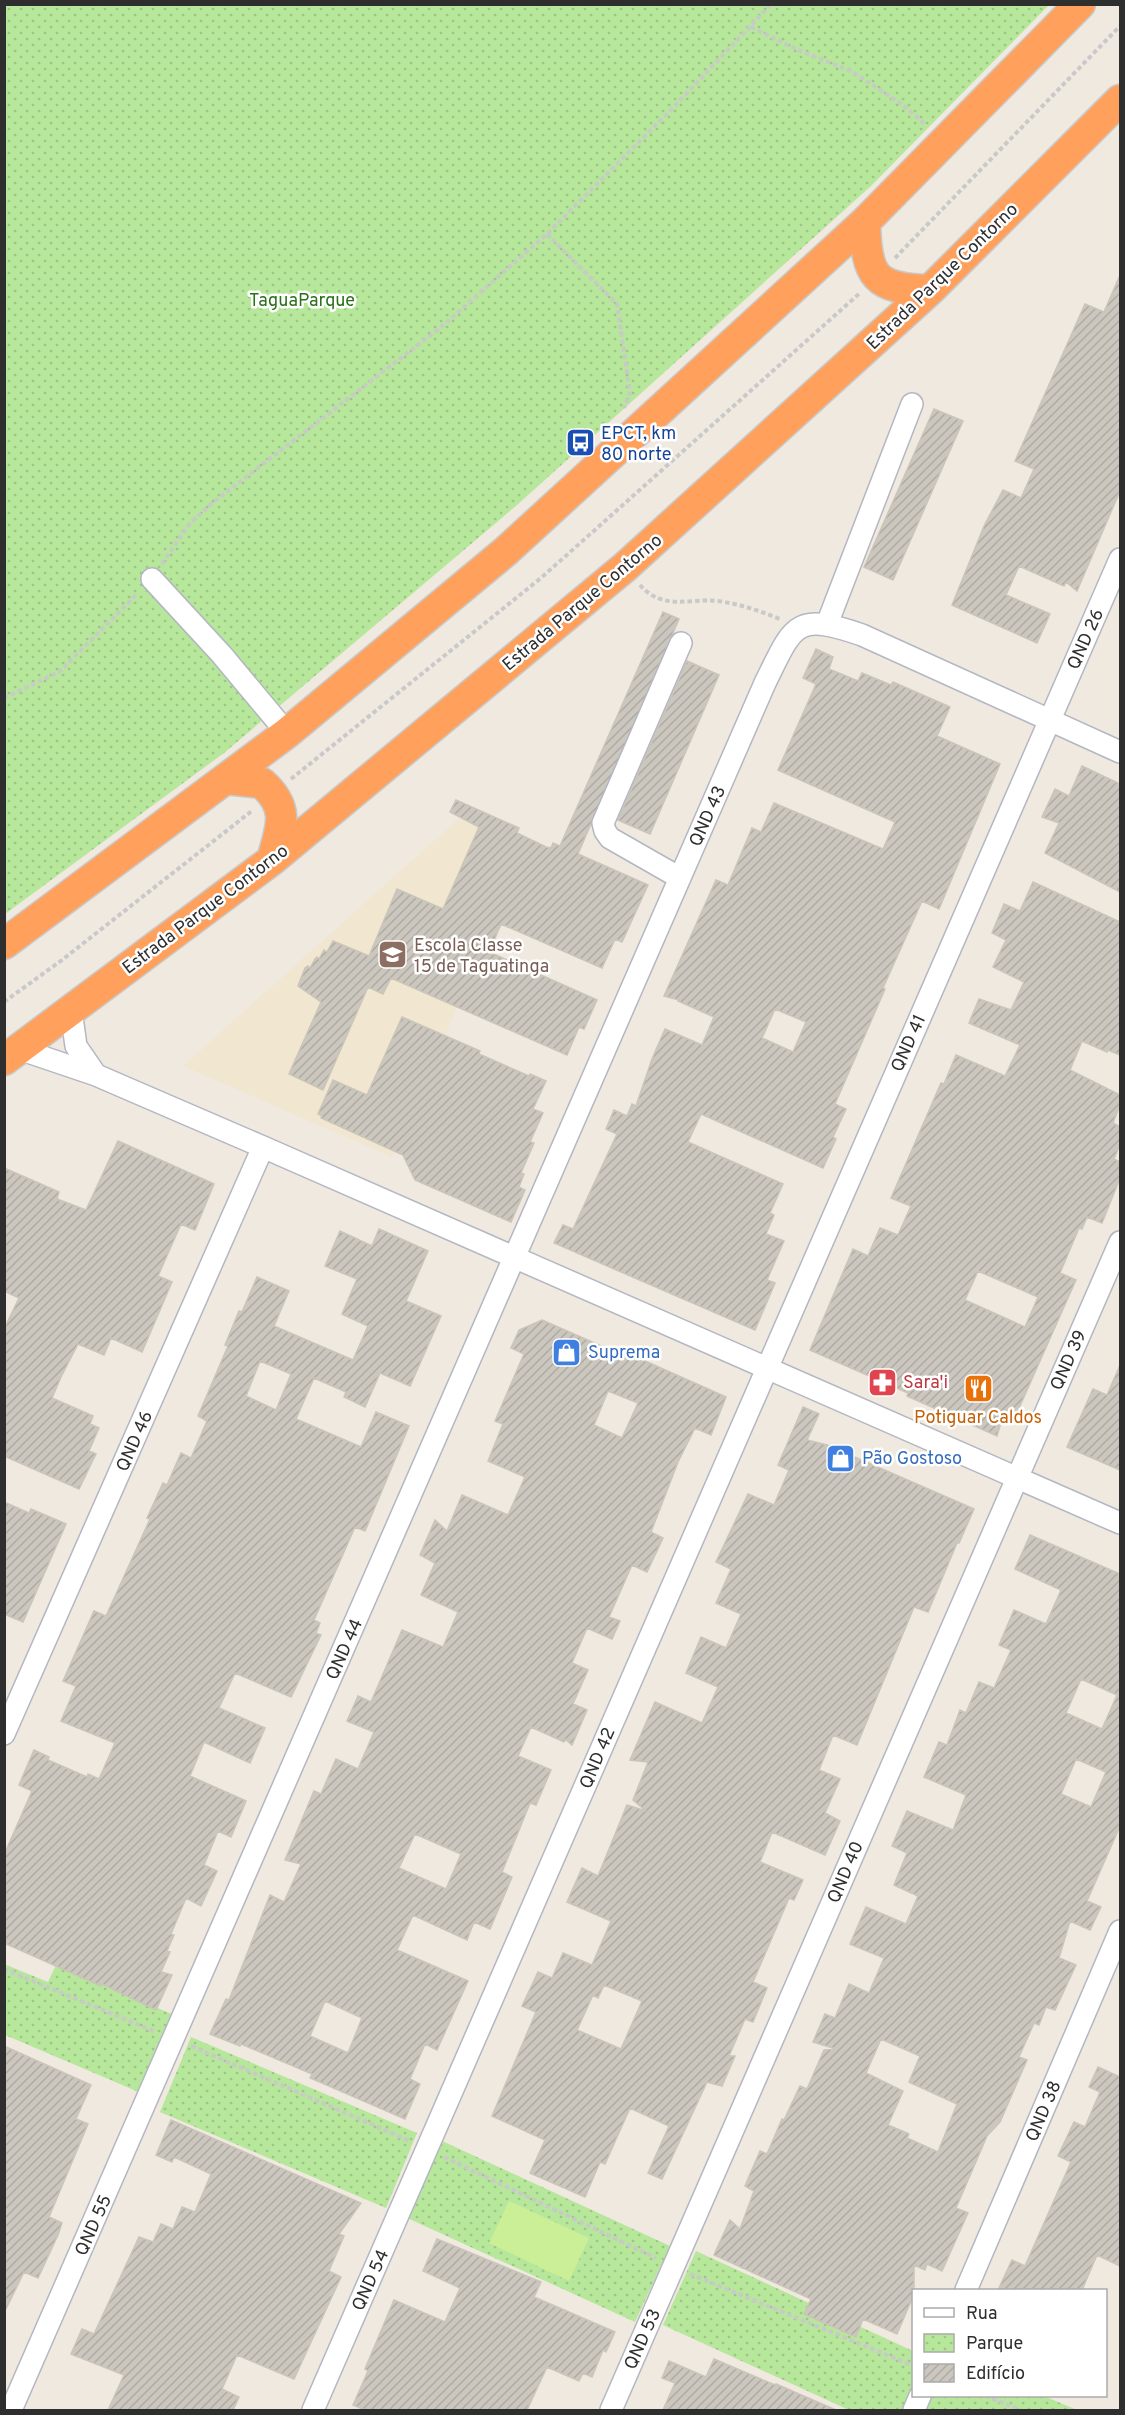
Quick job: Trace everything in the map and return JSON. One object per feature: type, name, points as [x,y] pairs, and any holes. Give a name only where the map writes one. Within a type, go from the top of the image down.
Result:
[{"type":"highway","points":[[4,944],[287,733],[506,551],[865,222],[1080,4]]},
{"type":"highway","name":"Estrada Parque Contorno","points":[[12,1054],[272,860],[625,567],[930,290],[1120,100]]},
{"type":"highway","points":[[865,222],[866,249],[869,262],[877,276],[896,288],[930,290]]},
{"type":"highway","points":[[226,779],[262,783],[273,794],[280,808],[282,820],[272,860]]},
{"type":"street","points":[[827,624],[912,404]]},
{"type":"street","name":"QND 26","points":[[1049,720],[1120,559]]},
{"type":"street","points":[[152,579],[222,655],[287,733]]},
{"type":"street","points":[[801,626],[816,623],[827,624],[861,635],[1120,752]]},
{"type":"street","name":"QND 43","points":[[514,1259],[765,682],[787,639],[801,626]]},
{"type":"street","points":[[680,878],[610,838],[603,823],[681,643]]},
{"type":"street","name":"QND 41","points":[[767,1367],[1049,720]]},
{"type":"street","points":[[71,1010],[76,1046],[96,1075]]},
{"type":"street","points":[[12,1054],[96,1075],[1120,1523]]},
{"type":"street","name":"QND 46","points":[[4,1734],[263,1147]]},
{"type":"street","name":"QND 39","points":[[1016,1478],[1120,1242]]},
{"type":"street","name":"QND 44","points":[[175,2039],[514,1259]]},
{"type":"street","name":"QND 42","points":[[427,2149],[767,1367]]},
{"type":"street","name":"QND 40","points":[[674,2267],[1016,1478]]},
{"type":"street","name":"QND 38","points":[[966,2289],[1120,1931]]},
{"type":"street","name":"QND 55","points":[[11,2410],[175,2039]]},
{"type":"street","name":"QND 54","points":[[313,2410],[427,2149]]},
{"type":"street","name":"QND 53","points":[[611,2410],[674,2267]]},
{"type":"path","points":[[4,698],[59,672],[152,579],[190,523],[211,504],[440,328],[547,234],[673,108],[771,4]]},
{"type":"path","points":[[4,1002],[62,960],[273,794],[541,578],[877,276],[1120,26]]},
{"type":"path","points":[[751,27],[798,50],[851,71],[903,105],[945,141]]},
{"type":"path","points":[[547,234],[617,304],[630,393],[621,415],[637,432]]},
{"type":"path","points":[[625,567],[651,597],[678,602],[716,601],[750,607],[801,626]]},
{"type":"path","points":[[4,1969],[175,2039],[427,2149],[674,2267],[912,2365]]},
{"type":"path","points":[[988,2397],[1021,2410]]},
{"type":"shaded area","name":"Escola Classe 15 de Taguatinga","points":[[466,812],[528,844],[392,1157],[183,1066]]},
{"type":"green space","name":"TaguaParque","points":[[5,5],[1049,5],[871,186],[517,505],[224,753],[5,914]]},
{"type":"green space","points":[[4,1964],[48,1982],[56,1965],[174,2015],[141,2093],[5,2035]]},
{"type":"green space","points":[[191,2037],[417,2133],[386,2208],[160,2112]]},
{"type":"green space","points":[[440,2140],[670,2246],[635,2322],[405,2217]]},
{"type":"green space","points":[[509,2201],[589,2238],[569,2281],[489,2243]]},
{"type":"green space","points":[[696,2251],[912,2351],[912,2391],[904,2410],[849,2410],[663,2325]]},
{"type":"green space","points":[[932,2397],[1046,2397],[1077,2410],[925,2410]]},
{"type":"building","points":[[1120,275],[1120,491],[1077,591],[1066,582],[1064,586],[1019,566],[1006,595],[1050,614],[1037,643],[952,605],[984,526],[1003,490],[1021,498],[1034,469],[1015,461],[1085,304],[1104,312]]},
{"type":"building","points":[[934,409],[963,421],[893,580],[864,567]]},
{"type":"building","points":[[663,612],[679,619],[578,854],[648,885],[622,942],[615,939],[602,968],[501,924],[489,952],[597,1000],[584,1029],[579,1027],[567,1055],[391,978],[383,994],[368,987],[323,1090],[289,1074],[321,1002],[298,986],[305,968],[308,966],[310,968],[324,950],[327,952],[333,941],[369,956],[397,889],[443,909],[479,827],[450,812],[456,800],[519,828],[517,833],[546,847],[551,848],[553,843],[560,846]]},
{"type":"building","points":[[816,649],[833,657],[829,669],[858,681],[862,673],[891,685],[893,682],[950,707],[937,736],[1000,764],[939,909],[922,901],[883,988],[885,989],[835,1104],[846,1109],[833,1137],[836,1139],[823,1168],[701,1114],[688,1142],[783,1184],[770,1213],[774,1215],[766,1234],[784,1241],[767,1280],[775,1283],[755,1330],[554,1243],[563,1225],[573,1229],[617,1134],[606,1129],[614,1110],[627,1116],[632,1104],[636,1106],[665,1029],[702,1045],[714,1017],[679,1000],[664,996],[716,880],[728,885],[752,828],[761,832],[774,803],[883,849],[895,822],[778,770],[816,684],[803,678]],"holes":[[[775,1009],[806,1022],[793,1052],[762,1038]]]},
{"type":"building","points":[[687,661],[719,675],[650,834],[618,820]]},
{"type":"building","points":[[1082,766],[1120,784],[1120,892],[1045,853],[1059,823],[1042,817],[1055,789],[1069,796]]},
{"type":"building","points":[[1033,882],[1120,922],[1120,1055],[1082,1041],[1070,1070],[1120,1095],[1120,1105],[1113,1123],[1120,1127],[1120,1144],[1114,1159],[1120,1162],[1120,1178],[1102,1223],[1087,1217],[1082,1229],[1079,1228],[1060,1273],[1076,1280],[1012,1424],[1002,1419],[997,1436],[907,1396],[908,1393],[810,1350],[853,1249],[868,1256],[880,1228],[898,1235],[911,1206],[891,1198],[941,1083],[944,1084],[956,1055],[1005,1076],[1020,1045],[969,1023],[979,999],[1011,1010],[1024,982],[993,967],[1006,940],[992,933],[1004,904],[1020,911]],"holes":[[[978,1271],[1038,1297],[1025,1327],[965,1300]]]},
{"type":"building","points":[[402,1017],[480,1051],[479,1054],[546,1081],[533,1109],[543,1113],[530,1142],[534,1143],[521,1173],[524,1174],[519,1187],[525,1190],[511,1222],[415,1180],[403,1155],[321,1118],[322,1116],[318,1114],[333,1080],[367,1095]]},
{"type":"building","points":[[118,1141],[214,1184],[195,1230],[181,1224],[158,1276],[172,1282],[142,1352],[111,1338],[104,1355],[78,1344],[61,1377],[52,1398],[93,1416],[90,1424],[99,1428],[89,1451],[96,1454],[79,1489],[4,1456],[4,1329],[19,1298],[4,1291],[4,1168],[59,1192],[57,1199],[86,1210]]},
{"type":"building","points":[[379,1229],[428,1251],[406,1301],[441,1316],[410,1386],[380,1373],[365,1407],[344,1397],[346,1392],[314,1378],[296,1419],[361,1447],[376,1412],[409,1426],[365,1531],[355,1527],[314,1620],[320,1623],[316,1633],[321,1635],[291,1697],[235,1673],[219,1708],[265,1728],[250,1763],[204,1742],[190,1776],[246,1801],[231,1837],[218,1831],[204,1865],[217,1871],[201,1906],[186,1898],[171,1934],[174,1935],[167,1951],[170,1952],[161,1972],[172,1975],[156,2010],[102,1984],[101,1986],[4,1943],[4,1855],[32,1791],[19,1785],[34,1750],[49,1757],[48,1760],[87,1777],[88,1774],[99,1779],[115,1743],[61,1721],[76,1686],[63,1681],[94,1611],[106,1616],[150,1519],[147,1518],[163,1483],[167,1485],[181,1453],[191,1458],[207,1421],[198,1416],[228,1346],[225,1345],[239,1311],[242,1312],[257,1277],[289,1291],[274,1326],[353,1360],[368,1326],[342,1314],[357,1279],[325,1266],[340,1231],[372,1246]],"holes":[[[260,1361],[291,1374],[276,1410],[246,1396]]]},
{"type":"building","points":[[542,1320],[624,1356],[625,1352],[726,1397],[711,1435],[695,1428],[678,1462],[651,1532],[663,1538],[647,1572],[632,1565],[609,1617],[620,1621],[612,1639],[587,1628],[572,1663],[588,1670],[573,1704],[587,1710],[572,1745],[565,1739],[564,1742],[531,1727],[518,1756],[551,1770],[536,1805],[530,1803],[502,1872],[512,1877],[490,1929],[474,1922],[467,1940],[413,1915],[397,1950],[468,1981],[437,2050],[425,2044],[410,2079],[420,2084],[405,2119],[310,2078],[312,2074],[241,2044],[240,2046],[210,2034],[226,1999],[229,2000],[270,1895],[284,1902],[301,1864],[285,1860],[314,1791],[321,1794],[336,1759],[358,1769],[374,1732],[347,1721],[358,1696],[371,1702],[402,1630],[443,1647],[458,1612],[421,1595],[435,1563],[420,1555],[435,1520],[447,1531],[462,1495],[508,1515],[525,1477],[488,1461],[503,1424],[495,1421],[524,1354],[511,1348],[519,1330]],"holes":[[[608,1391],[638,1403],[622,1438],[594,1425]],[[415,1834],[461,1854],[446,1889],[399,1868]],[[325,2001],[362,2018],[348,2053],[310,2036]]]},
{"type":"building","points":[[1120,1365],[1120,1470],[1067,1447],[1093,1389],[1107,1395]]},
{"type":"building","points":[[803,1407],[819,1414],[807,1440],[827,1445],[974,1509],[928,1612],[914,1607],[857,1745],[833,1735],[819,1770],[840,1779],[825,1813],[840,1821],[825,1855],[772,1832],[760,1862],[803,1880],[794,1900],[789,1898],[753,1982],[767,1988],[753,2022],[745,2019],[729,2056],[735,2056],[722,2086],[707,2082],[662,2179],[648,2173],[669,2126],[630,2108],[605,2164],[600,2162],[585,2197],[530,2173],[545,2140],[492,2116],[536,2012],[522,2006],[538,1972],[552,1978],[563,1953],[592,1965],[611,1921],[567,1902],[582,1868],[598,1876],[627,1805],[646,1811],[633,1800],[648,1762],[630,1760],[655,1702],[702,1723],[718,1687],[686,1673],[701,1637],[726,1648],[741,1614],[716,1603],[731,1569],[716,1562],[748,1494],[774,1505],[789,1470],[778,1465]],"holes":[[[604,1985],[642,2001],[621,2049],[577,2030],[593,1995],[598,1998]]]},
{"type":"building","points":[[4,1502],[29,1513],[31,1509],[66,1524],[23,1622],[4,1614]]},
{"type":"building","points":[[1030,1535],[1120,1574],[1120,1826],[1087,1901],[1101,1907],[1090,1930],[1070,1921],[1059,1958],[1076,1965],[1055,2010],[1046,2007],[1039,2025],[1034,2023],[1019,2057],[1027,2060],[1000,2122],[987,2136],[956,2208],[968,2213],[942,2271],[927,2264],[925,2270],[914,2265],[912,2299],[897,2334],[863,2319],[856,2337],[804,2314],[811,2299],[714,2255],[730,2220],[740,2229],[754,2191],[745,2186],[760,2151],[767,2154],[800,2086],[807,2089],[824,2050],[836,2049],[813,2042],[825,2014],[835,2018],[849,1984],[869,1993],[884,1958],[850,1944],[866,1907],[906,1924],[918,1896],[894,1885],[907,1853],[892,1846],[907,1811],[953,1830],[966,1795],[924,1777],[939,1742],[947,1745],[960,1710],[966,1713],[979,1682],[994,1688],[1011,1650],[999,1645],[1014,1610],[1046,1624],[1061,1590],[1015,1569]],"holes":[[[1081,1679],[1117,1695],[1102,1729],[1066,1713]],[[1076,1759],[1106,1772],[1091,1807],[1061,1794]],[[881,2039],[920,2056],[909,2082],[957,2104],[938,2152],[907,2138],[909,2134],[888,2125],[903,2091],[866,2073]]]},
{"type":"building","points":[[4,2046],[91,2085],[76,2119],[88,2124],[49,2217],[62,2223],[58,2235],[38,2278],[24,2272],[4,2313]]},
{"type":"building","points":[[1098,2067],[1120,2077],[1120,2266],[1097,2255],[1082,2289],[998,2289],[1012,2260],[1025,2266],[1071,2162],[1058,2156],[1074,2122],[1085,2127],[1100,2092],[1089,2087]]},
{"type":"building","points":[[171,2120],[361,2203],[339,2234],[344,2236],[329,2271],[341,2277],[294,2379],[237,2355],[222,2389],[239,2397],[233,2410],[108,2410],[124,2375],[71,2354],[82,2329],[94,2334],[139,2237],[153,2242],[161,2224],[173,2229],[182,2207],[195,2212],[211,2174],[174,2157],[172,2162],[156,2155]]},
{"type":"building","points":[[437,2239],[541,2282],[534,2297],[615,2332],[606,2352],[603,2350],[592,2377],[583,2373],[579,2381],[547,2367],[527,2410],[365,2410],[353,2405],[368,2371],[365,2369],[394,2300],[445,2322],[460,2288],[423,2271]]},
{"type":"building","points":[[714,2359],[836,2410],[663,2410],[675,2383],[662,2378],[669,2361],[706,2377]]},
{"type":"place","name":"EPCT, km 80 norte","points":[[580,443]]},
{"type":"place","name":"Escola Classe 15 de Taguatinga","points":[[393,955]]},
{"type":"place","name":"Suprema","points":[[567,1352]]},
{"type":"place","name":"Sara'i","points":[[882,1382]]},
{"type":"place","name":"Potiguar Caldos","points":[[978,1388]]},
{"type":"place","name":"Pão Gostoso","points":[[841,1458]]}]
